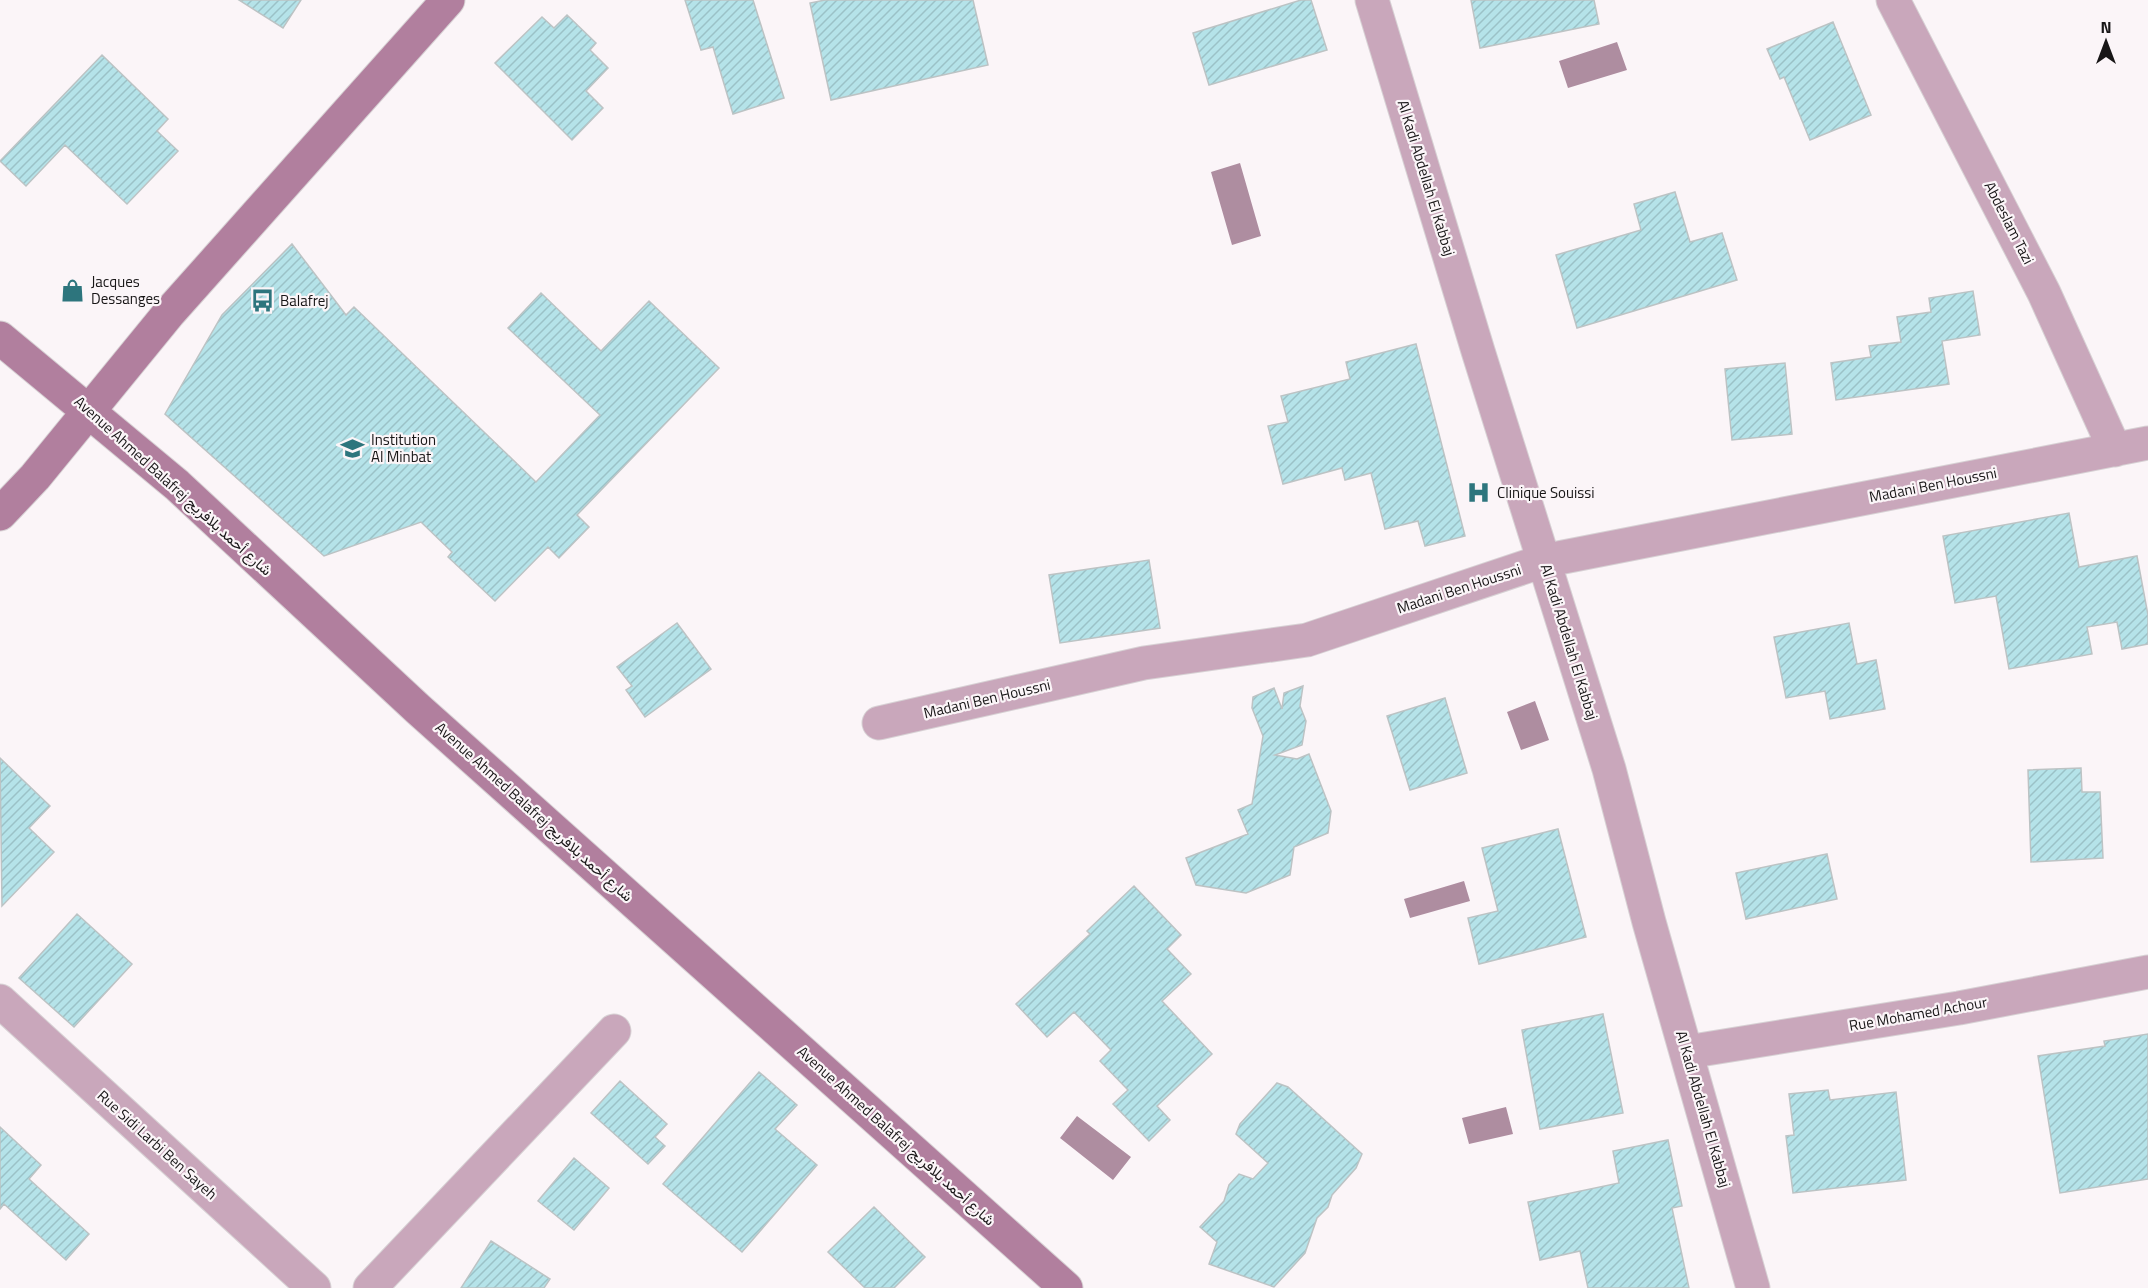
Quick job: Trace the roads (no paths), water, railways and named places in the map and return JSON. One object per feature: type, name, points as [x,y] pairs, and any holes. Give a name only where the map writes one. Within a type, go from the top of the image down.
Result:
[{"type":"main road","points":[[0,514],[35,477],[169,313],[448,0]]},
{"type":"main road","name":"Avenue Ahmed Balafrej شارع أحمد بلافريج","points":[[0,338],[177,485],[418,709],[1066,1288]]},
{"type":"street","name":"Al Kadi Abdellah El Kabbaj","points":[[1372,0],[1543,561],[1609,769],[1649,922],[1753,1288]]},
{"type":"street","name":"Abdeslam Tazi","points":[[1893,0],[2044,293],[2115,450]]},
{"type":"street","name":"Madani Ben Houssni","points":[[879,723],[1144,663],[1307,640],[1543,561],[2148,443]]},
{"type":"street","name":"Rue Mohamed Achour","points":[[1687,1052],[1959,1008],[2148,972]]},
{"type":"street","name":"Rue Sidi Larbi Ben Sayeh","points":[[0,1001],[314,1288]]},
{"type":"street","points":[[370,1288],[614,1031]]},
{"type":"place","name":"Jacques Dessanges","points":[[73,291]]},
{"type":"place","name":"Balafrej","points":[[262,301]]},
{"type":"place","name":"Institution Al Minbat","points":[[353,449]]},
{"type":"place","name":"Clinique Souissi","points":[[1479,493]]}]
